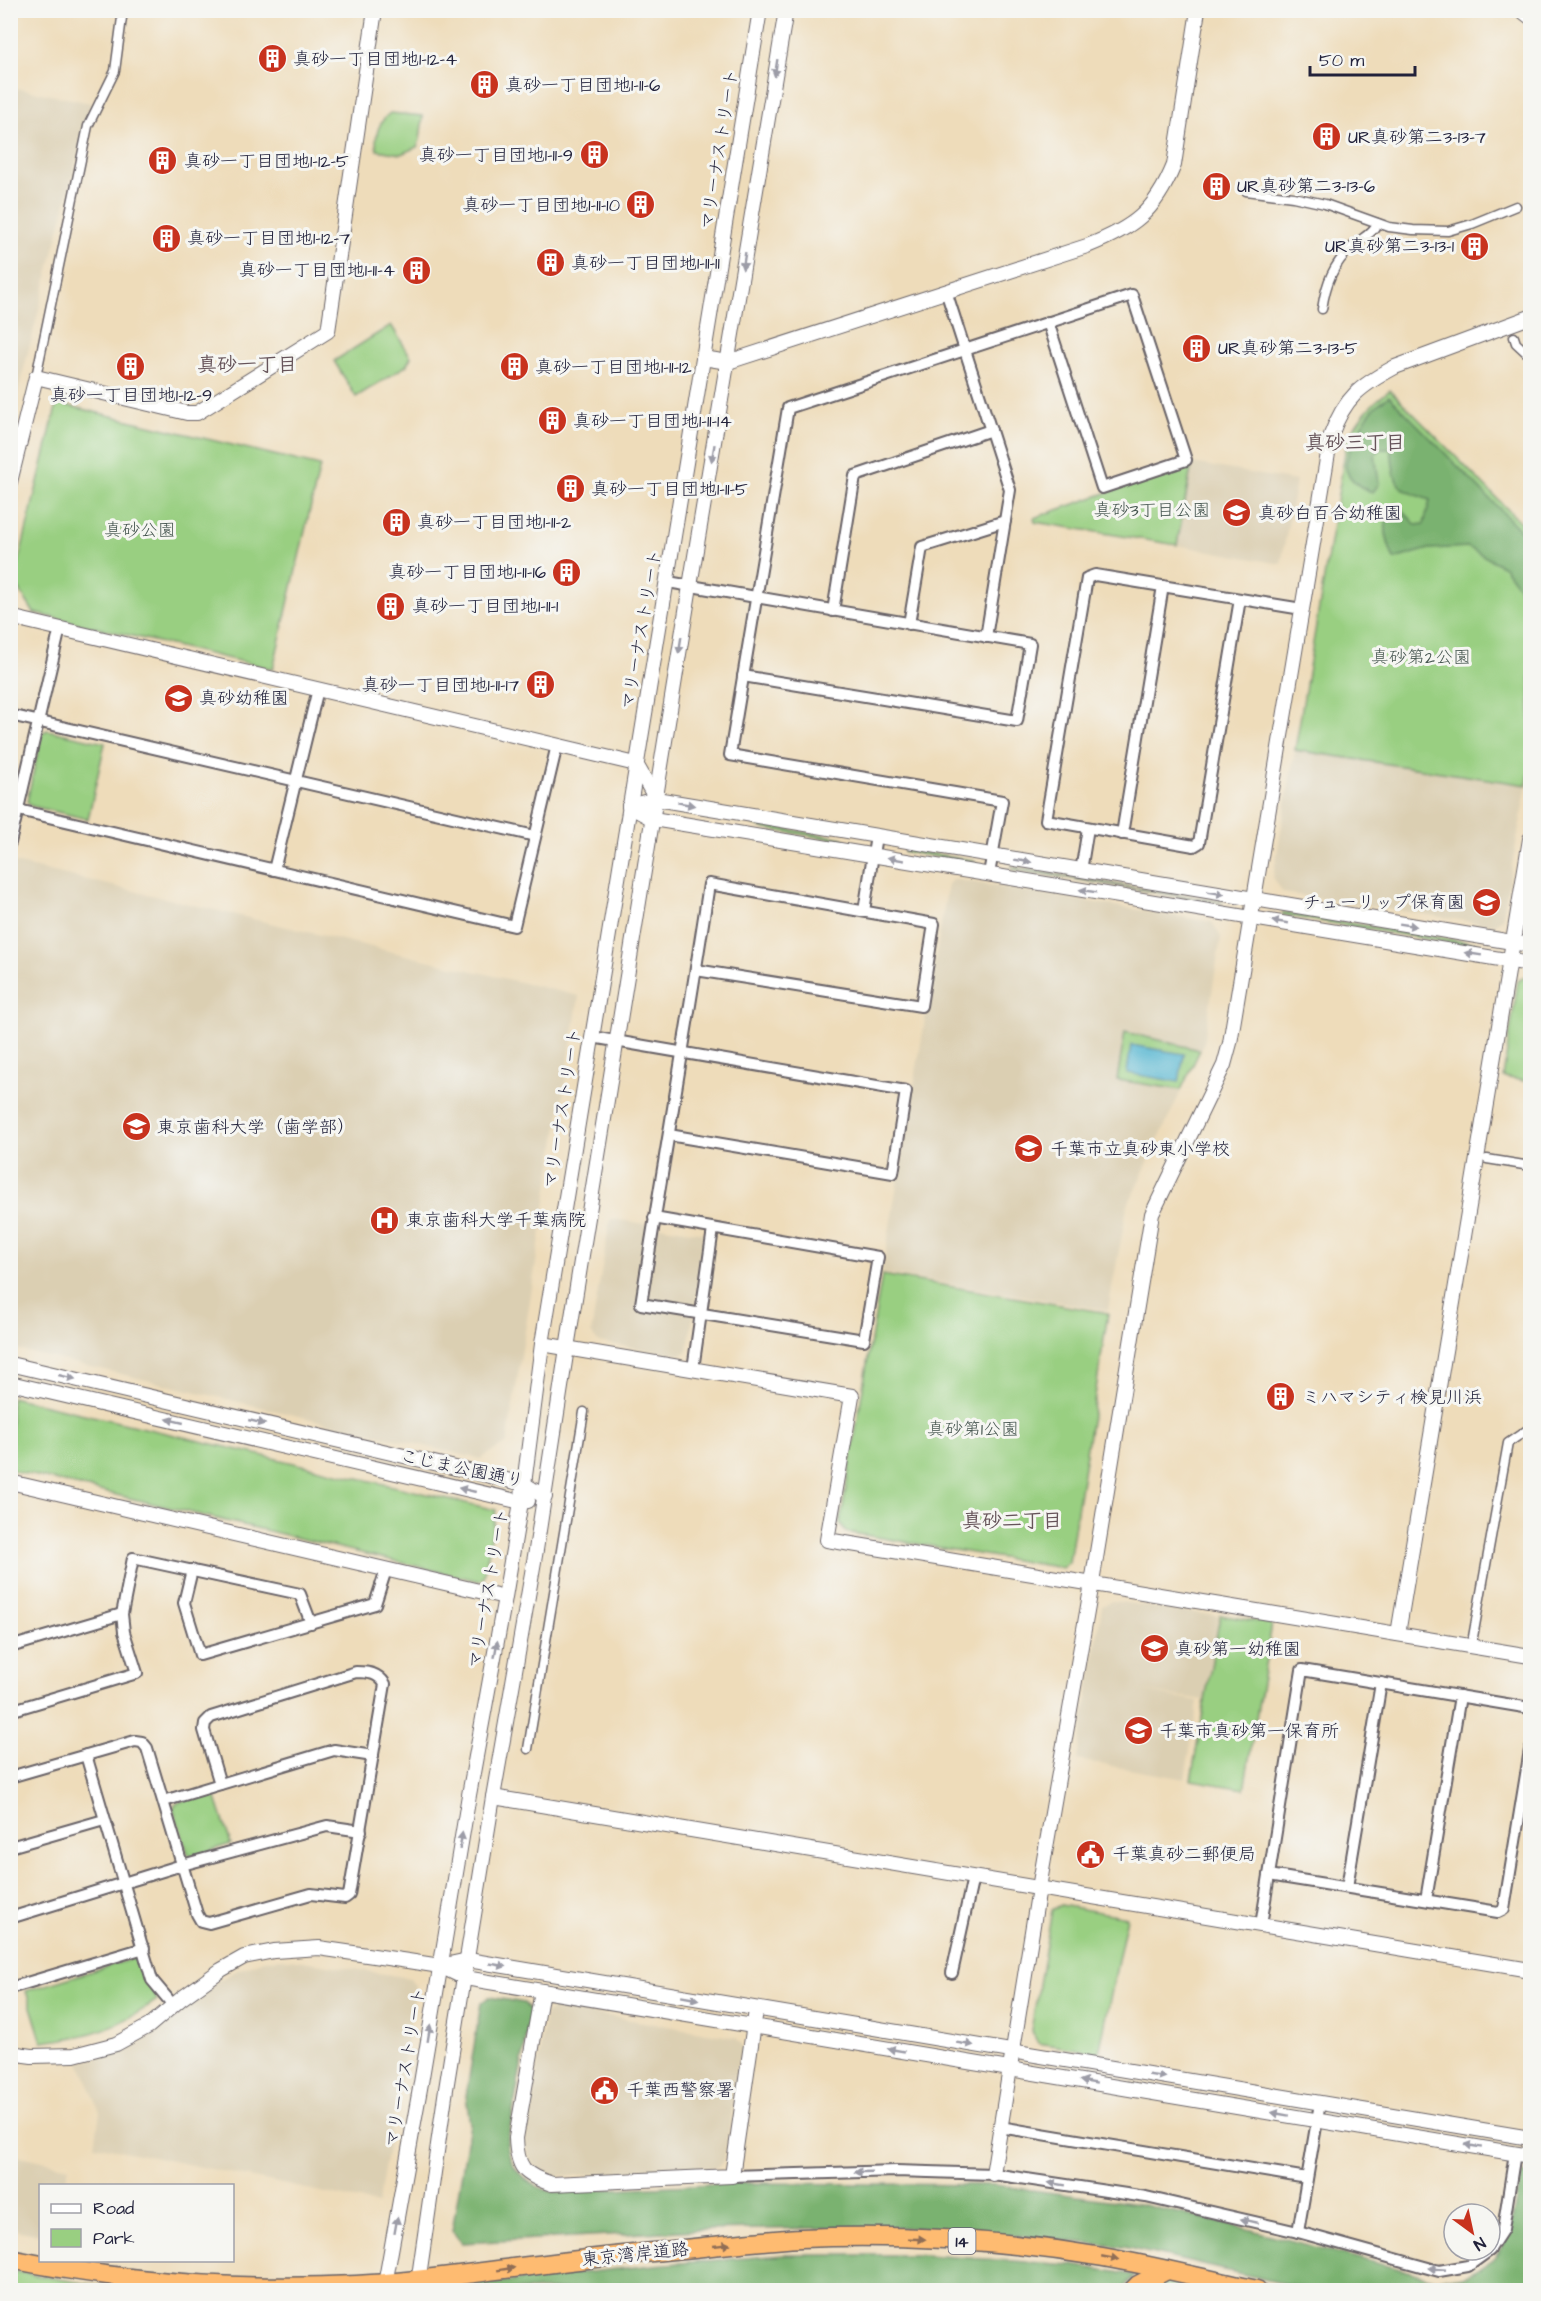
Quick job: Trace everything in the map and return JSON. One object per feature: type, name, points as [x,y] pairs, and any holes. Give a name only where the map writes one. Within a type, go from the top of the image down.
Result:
[{"type":"highway","name":"東京湾岸道路","points":[[10,2259],[81,2272],[208,2285],[384,2287],[417,2285],[558,2262],[800,2238],[887,2238],[983,2243],[1104,2257],[1257,2290]]},
{"type":"highway","points":[[1133,2290],[1167,2270]]},
{"type":"street","points":[[10,482],[16,434],[36,377],[88,126],[115,71],[123,10]]},
{"type":"street","points":[[36,377],[187,413],[197,413],[328,331],[375,10]]},
{"type":"street","name":"マリーナストリート","points":[[384,2287],[524,1484],[542,1344],[760,10]]},
{"type":"street","points":[[417,2285],[493,1797],[545,1497],[690,586],[786,10]]},
{"type":"street","points":[[703,358],[728,362],[1110,237],[1127,228],[1155,202],[1166,186],[1174,165],[1198,10]]},
{"type":"street","points":[[1521,10],[1530,17]]},
{"type":"street","points":[[1246,191],[1293,197],[1324,204],[1377,224],[1413,230],[1448,231],[1516,206]]},
{"type":"street","points":[[1322,309],[1327,281],[1332,272],[1351,247],[1375,229],[1377,224]]},
{"type":"street","points":[[946,291],[1010,490],[986,637]]},
{"type":"street","points":[[989,874],[1002,801],[730,755],[788,408],[964,349],[1048,322],[1132,295],[1186,460],[1102,488],[1048,322]]},
{"type":"street","points":[[993,2174],[1038,1888],[1092,1583],[1152,1214],[1224,1065],[1230,1043],[1331,435],[1346,402],[1360,387],[1395,367],[1530,317]]},
{"type":"street","points":[[1514,338],[1516,343],[1530,356]]},
{"type":"street","points":[[833,611],[855,476],[991,430]]},
{"type":"street","points":[[909,624],[922,547],[1005,521]]},
{"type":"street","points":[[1240,599],[1199,843],[1194,846],[1046,820],[1085,582],[1090,576],[1095,575],[1302,609]]},
{"type":"street","points":[[668,582],[1030,644],[1017,721],[743,676]]},
{"type":"street","points":[[1122,834],[1163,586]]},
{"type":"street","points":[[10,617],[636,764],[656,799]]},
{"type":"street","points":[[10,843],[14,809],[60,628]]},
{"type":"street","points":[[274,870],[318,689]]},
{"type":"street","points":[[10,715],[535,836]]},
{"type":"street","points":[[14,809],[514,926],[557,745]]},
{"type":"street","points":[[629,806],[656,799],[1530,945]]},
{"type":"street","points":[[629,806],[653,819],[1530,964]]},
{"type":"street","points":[[1081,871],[1088,828]]},
{"type":"street","points":[[864,911],[876,836]]},
{"type":"street","points":[[1398,1634],[1530,839]]},
{"type":"street","points":[[654,1218],[878,1257],[864,1340],[641,1304],[654,1218],[683,1052],[709,884],[934,924],[921,1006],[696,970]]},
{"type":"street","points":[[592,1036],[906,1091],[893,1173],[669,1135]]},
{"type":"street","points":[[1487,1159],[1530,1166]]},
{"type":"street","points":[[693,1369],[713,1229]]},
{"type":"street","points":[[542,1344],[852,1396],[827,1540],[1530,1656]]},
{"type":"street","name":"こじま公園通り","points":[[10,1364],[524,1484],[545,1497]]},
{"type":"street","name":"こじま公園通り","points":[[10,1383],[521,1502],[545,1497]]},
{"type":"street","points":[[528,1749],[584,1413]]},
{"type":"street","points":[[1473,1637],[1508,1443],[1530,1428]]},
{"type":"street","points":[[10,1482],[505,1598]]},
{"type":"street","points":[[10,1711],[137,1674],[124,1632],[122,1614],[133,1558],[300,1594],[311,1623]]},
{"type":"street","points":[[192,1570],[184,1603],[200,1655],[375,1605],[386,1570]]},
{"type":"street","points":[[10,1647],[122,1614]]},
{"type":"street","points":[[1261,1925],[1302,1670],[1530,1708]]},
{"type":"street","points":[[10,1777],[135,1741],[142,1742],[147,1748],[201,1922],[209,1923],[312,1894],[345,1898],[349,1895],[361,1831],[385,1684],[381,1678],[371,1673],[356,1672],[212,1717],[205,1723],[204,1730],[219,1784]]},
{"type":"street","points":[[1347,1887],[1381,1683]]},
{"type":"street","points":[[1426,1900],[1460,1696]]},
{"type":"street","points":[[164,1801],[334,1750],[373,1756]]},
{"type":"street","points":[[1269,1875],[1498,1912],[1503,1909],[1530,1750]]},
{"type":"street","points":[[86,1755],[153,1980],[174,2005]]},
{"type":"street","points":[[493,1797],[1530,1970]]},
{"type":"street","points":[[10,1847],[104,1820]]},
{"type":"street","points":[[10,1918],[182,1865],[327,1826],[361,1831]]},
{"type":"street","points":[[952,1973],[973,1877]]},
{"type":"street","points":[[10,1988],[144,1948]]},
{"type":"street","points":[[10,2053],[32,2056],[74,2055],[116,2044],[149,2026],[221,1970],[244,1957],[274,1951],[319,1948],[440,1966],[465,1978],[1530,2156]]},
{"type":"street","points":[[440,1966],[468,1960],[1530,2138]]},
{"type":"street","points":[[542,1990],[516,2138],[519,2164],[536,2179],[552,2184],[896,2171],[993,2174],[1146,2197],[1298,2232],[1438,2271],[1468,2266],[1474,2262]]},
{"type":"street","points":[[732,2176],[756,2009]]},
{"type":"street","points":[[1298,2232],[1320,2103]]},
{"type":"street","points":[[1000,2127],[1307,2178]]},
{"type":"street","points":[[1502,2231],[1515,2154]]},
{"type":"shaded area","points":[[11,87],[91,103],[14,408],[11,407]]},
{"type":"shaded area","name":"真砂白百合幼稚園","points":[[1192,463],[1296,481],[1281,564],[1177,545]]},
{"type":"shaded area","points":[[1295,750],[1527,785],[1502,919],[1494,925],[1283,893],[1273,877]]},
{"type":"shaded area","points":[[11,862],[579,996],[507,1443],[480,1459],[11,1348]]},
{"type":"shaded area","name":"千葉市立真砂東小学校","points":[[953,879],[1212,922],[1221,937],[1204,1042],[1127,1207],[1108,1310],[882,1273],[948,884]]},
{"type":"shaded area","points":[[610,1220],[703,1233],[706,1238],[687,1352],[680,1355],[598,1342],[591,1333]]},
{"type":"shaded area","points":[[1112,1601],[1218,1616],[1204,1700],[1135,1690],[1198,1701],[1185,1779],[1077,1760],[1102,1606]]},
{"type":"shaded area","points":[[290,1959],[410,1978],[416,1987],[378,2204],[95,2145],[100,2112],[80,2062],[98,2058],[145,2038],[164,2026],[193,1998],[217,1981],[240,1969],[264,1960]]},
{"type":"shaded area","points":[[556,2007],[736,2038],[743,2046],[724,2160],[716,2168],[560,2176],[552,2176],[537,2169],[529,2157],[525,2144],[546,2013]]},
{"type":"shaded area","points":[[11,2154],[69,2167],[64,2184],[39,2184],[39,2235],[11,2229]]},
{"type":"green space","points":[[390,113],[423,116],[417,147],[401,154],[377,150],[378,129]]},
{"type":"green space","points":[[391,325],[411,357],[406,366],[356,397],[334,361]]},
{"type":"green space","name":"真砂第2公園","points":[[1390,390],[1530,532],[1530,765],[1527,785],[1295,750],[1347,441],[1365,412]]},
{"type":"green space","points":[[1389,396],[1530,540],[1530,618],[1518,586],[1504,567],[1468,547],[1429,549],[1394,559],[1386,530],[1391,510],[1397,504],[1416,525],[1424,524],[1430,500],[1409,492],[1398,484],[1391,449],[1380,449],[1375,454],[1379,484],[1373,492],[1354,482],[1346,468],[1350,449],[1361,426],[1376,406]]},
{"type":"green space","name":"真砂公園","points":[[57,403],[320,466],[273,669],[34,613],[14,581]]},
{"type":"green space","name":"真砂3丁目公園","points":[[1192,463],[1177,545],[1035,522],[1034,518]]},
{"type":"green space","points":[[47,730],[105,743],[88,819],[31,806],[27,801],[42,733]]},
{"type":"green space","points":[[751,823],[842,838],[845,841],[765,829]]},
{"type":"green space","points":[[905,849],[972,860],[976,863],[904,852]]},
{"type":"green space","points":[[1012,867],[1222,902],[1222,903],[1011,869]]},
{"type":"green space","points":[[1283,912],[1482,946],[1480,948],[1282,915]]},
{"type":"green space","points":[[1526,976],[1530,977],[1530,1082],[1503,1077],[1518,981]]},
{"type":"green space","points":[[1125,1032],[1200,1050],[1181,1090],[1117,1080]]},
{"type":"green space","name":"真砂第1公園","points":[[882,1275],[1108,1313],[1069,1562],[1062,1568],[846,1532],[840,1523]]},
{"type":"green space","points":[[11,1397],[496,1510],[484,1577],[479,1581],[11,1470]]},
{"type":"green space","points":[[1220,1615],[1272,1624],[1244,1789],[1191,1780]]},
{"type":"green space","points":[[214,1792],[231,1844],[192,1856],[188,1854],[173,1808],[176,1803]]},
{"type":"green space","points":[[1061,1905],[1127,1917],[1099,2053],[1038,2043],[1031,2030],[1052,1910]]},
{"type":"green space","points":[[138,1957],[157,2000],[129,2018],[103,2030],[42,2042],[26,1991]]},
{"type":"green space","points":[[489,1997],[524,2003],[531,2011],[507,2145],[512,2162],[522,2176],[536,2186],[553,2192],[732,2183],[994,2185],[1139,2204],[1240,2227],[1437,2279],[1469,2274],[1488,2262],[1502,2262],[1502,2246],[1512,2219],[1520,2176],[1530,2170],[1530,2290],[1312,2290],[1124,2247],[950,2229],[888,2227],[698,2230],[462,2243],[452,2231],[470,2124],[466,2096],[481,2003]]},
{"type":"green space","points":[[785,2255],[925,2255],[1071,2265],[1135,2275],[1123,2290],[456,2290],[456,2287],[654,2265]]},
{"type":"green space","points":[[11,2271],[125,2290],[11,2290]]},
{"type":"green space","points":[[1188,2281],[1226,2290],[1145,2290],[1167,2283]]},
{"type":"water","points":[[1131,1045],[1184,1054],[1179,1082],[1127,1073]]},
{"type":"place","name":"真砂一丁目団地1-12-4","points":[[272,59]]},
{"type":"place","name":"真砂一丁目団地1-11-6","points":[[484,85]]},
{"type":"place","name":"UR真砂第二3-13-7","points":[[1327,137]]},
{"type":"place","name":"真砂一丁目団地1-11-9","points":[[594,155]]},
{"type":"place","name":"真砂一丁目団地1-12-5","points":[[163,161]]},
{"type":"place","name":"UR真砂第二3-13-6","points":[[1216,186]]},
{"type":"place","name":"真砂一丁目団地1-11-10","points":[[641,205]]},
{"type":"place","name":"真砂一丁目団地1-12-7","points":[[166,238]]},
{"type":"place","name":"UR真砂第二3-13-1","points":[[1475,246]]},
{"type":"place","name":"真砂一丁目団地1-11-11","points":[[550,263]]},
{"type":"place","name":"真砂一丁目団地1-11-4","points":[[416,270]]},
{"type":"place","name":"UR真砂第二3-13-5","points":[[1197,348]]},
{"type":"place","name":"真砂一丁目団地1-12-9","points":[[131,366]]},
{"type":"place","name":"真砂一丁目団地1-11-12","points":[[514,367]]},
{"type":"place","name":"真砂一丁目団地1-11-14","points":[[552,421]]},
{"type":"place","name":"真砂一丁目団地1-11-5","points":[[570,489]]},
{"type":"place","name":"真砂白百合幼稚園","points":[[1237,513]]},
{"type":"place","name":"真砂一丁目団地1-11-2","points":[[396,522]]},
{"type":"place","name":"真砂一丁目団地1-11-16","points":[[567,572]]},
{"type":"place","name":"真砂一丁目団地1-11-1","points":[[391,606]]},
{"type":"place","name":"真砂一丁目団地1-11-17","points":[[540,685]]},
{"type":"place","name":"真砂幼稚園","points":[[178,698]]},
{"type":"place","name":"チューリップ保育園","points":[[1486,902]]},
{"type":"place","name":"東京歯科大学（歯学部）","points":[[136,1127]]},
{"type":"place","name":"千葉市立真砂東小学校","points":[[1029,1149]]},
{"type":"place","name":"東京歯科大学千葉病院","points":[[385,1220]]},
{"type":"place","name":"ミハマシティ検見川浜","points":[[1281,1397]]},
{"type":"place","name":"真砂第一幼稚園","points":[[1154,1649]]},
{"type":"place","name":"千葉市真砂第一保育所","points":[[1138,1731]]},
{"type":"place","name":"千葉真砂二郵便局","points":[[1091,1854]]},
{"type":"place","name":"千葉西警察署","points":[[605,2090]]},
{"type":"district","name":"真砂一丁目","points":[[247,364]]},
{"type":"district","name":"真砂三丁目","points":[[1355,442]]},
{"type":"district","name":"真砂二丁目","points":[[1012,1520]]}]
